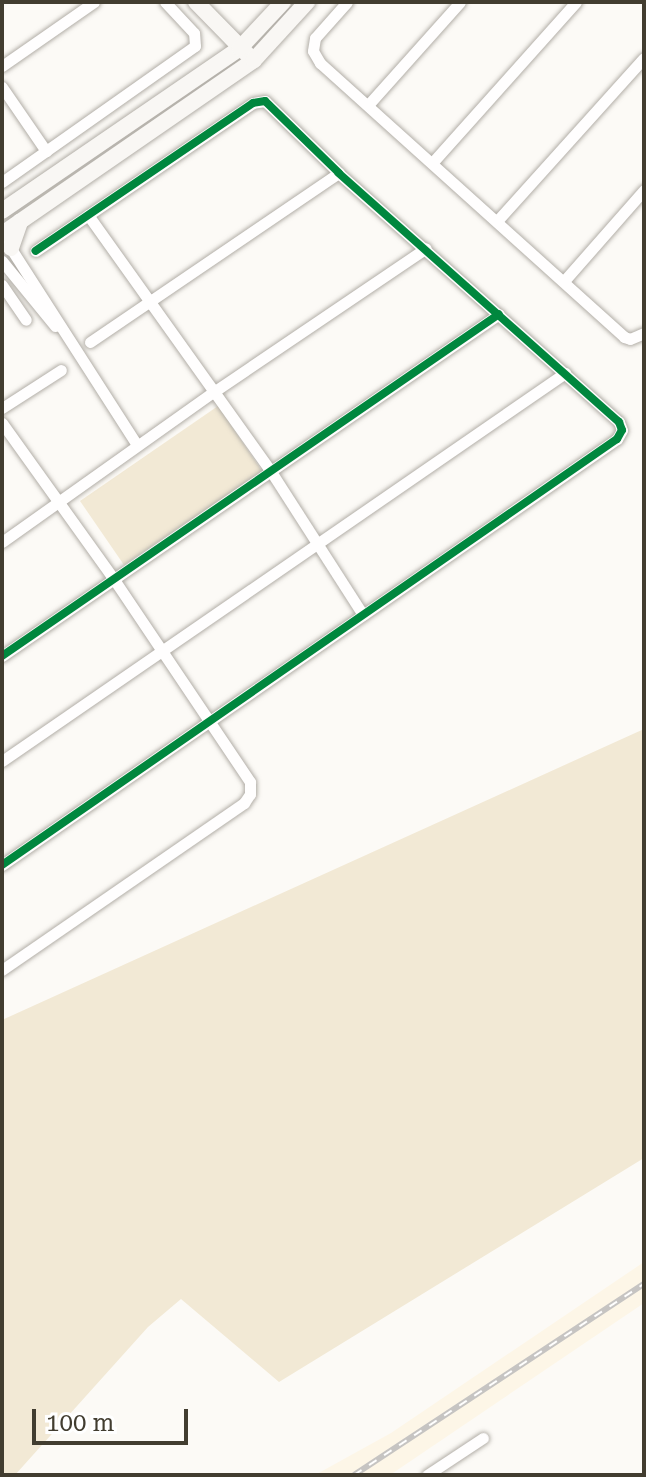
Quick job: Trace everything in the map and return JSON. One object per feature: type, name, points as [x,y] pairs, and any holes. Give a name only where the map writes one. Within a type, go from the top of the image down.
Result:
[{"type":"main road","points":[[196,2],[254,60]]},
{"type":"main road","points":[[2,211],[240,48],[283,2]]},
{"type":"main road","points":[[4,245],[21,220],[254,60],[307,2]]},
{"type":"main road","points":[[211,69],[218,54],[216,25]]},
{"type":"street","points":[[2,66],[94,2]]},
{"type":"street","points":[[2,182],[192,50],[196,40],[194,33],[165,2]]},
{"type":"street","points":[[347,2],[315,38],[313,51],[320,63],[624,337],[630,339],[644,333]]},
{"type":"street","points":[[368,105],[460,2]]},
{"type":"street","points":[[432,163],[576,2]]},
{"type":"street","points":[[497,221],[644,58]]},
{"type":"street","points":[[2,87],[46,151]]},
{"type":"street","points":[[2,865],[617,439],[622,430],[619,422],[339,173],[265,101],[253,103],[35,251]]},
{"type":"street","points":[[90,342],[339,173]]},
{"type":"street","points":[[564,281],[644,190]]},
{"type":"street","points":[[88,215],[212,393],[270,470],[363,615]]},
{"type":"street","points":[[4,245],[22,263],[66,338],[137,445]]},
{"type":"street","points":[[4,245],[11,271],[30,299],[66,338]]},
{"type":"street","points":[[2,542],[137,445],[426,248]]},
{"type":"street","points":[[11,271],[22,263]]},
{"type":"street","points":[[2,285],[26,320]]},
{"type":"street","points":[[2,656],[499,314]]},
{"type":"street","points":[[2,408],[61,370]]},
{"type":"street","points":[[2,761],[565,373]]},
{"type":"street","points":[[2,423],[113,578],[250,782],[250,794],[244,803],[2,970]]},
{"type":"street","points":[[427,1475],[483,1438]]},
{"type":"shaded area","points":[[218,406],[262,471],[124,565],[80,501]]},
{"type":"shaded area","points":[[644,729],[644,1158],[279,1382],[181,1299],[148,1327],[15,1475],[2,1475],[2,1020]]},
{"type":"shaded area","points":[[644,1262],[644,1303],[390,1475],[315,1475],[391,1433]]},
{"type":"railway","points":[[354,1475],[644,1284]]},
{"type":"cycle path","points":[[2,865],[617,439],[622,430],[619,422],[339,173],[265,101],[253,103],[35,251]]},
{"type":"cycle path","points":[[2,656],[499,314]]}]
